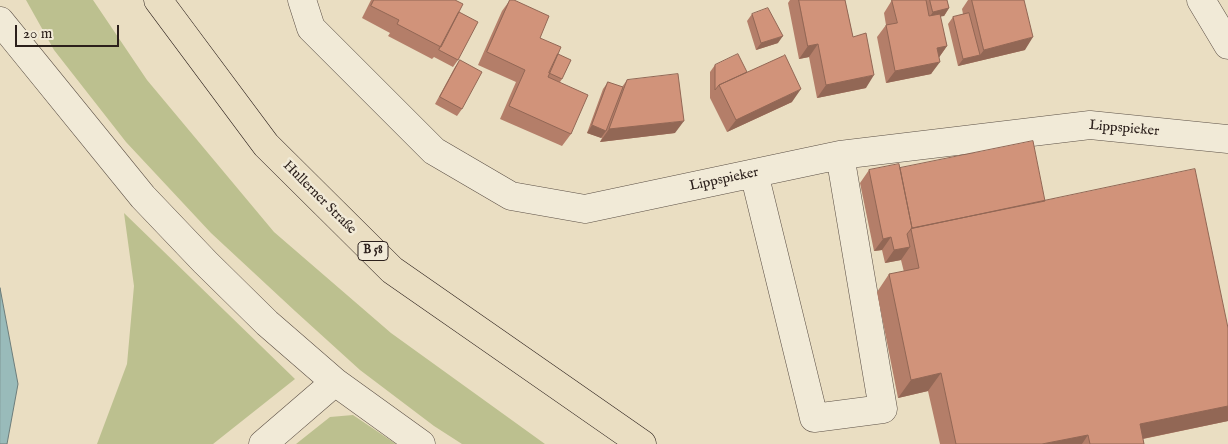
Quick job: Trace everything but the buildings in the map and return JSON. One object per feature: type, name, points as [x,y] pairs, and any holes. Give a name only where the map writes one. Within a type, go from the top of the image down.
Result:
[{"type":"main road","name":"Hullerner Straße","points":[[158,0],[266,145],[392,270],[642,444]]},
{"type":"street","name":"Lippspieker","points":[[302,0],[311,28],[434,150],[511,196],[585,209],[840,155],[1090,124],[1228,139]]},
{"type":"street","points":[[1201,0],[1228,45]]},
{"type":"street","points":[[0,21],[143,198],[205,262],[267,323],[335,382],[421,444]]},
{"type":"street","points":[[754,173],[814,418],[883,409],[840,155]]},
{"type":"street","points":[[263,444],[335,382]]},
{"type":"green space","points":[[26,0],[93,0],[147,80],[274,232],[391,333],[545,444],[462,444],[434,426],[360,370],[211,233],[126,142],[54,50]]},
{"type":"green space","points":[[124,213],[295,379],[213,444],[97,444],[127,364],[134,286]]},
{"type":"green space","points":[[353,415],[396,444],[296,444],[330,417]]},
{"type":"water","points":[[0,288],[18,384],[7,444],[0,444]]}]
